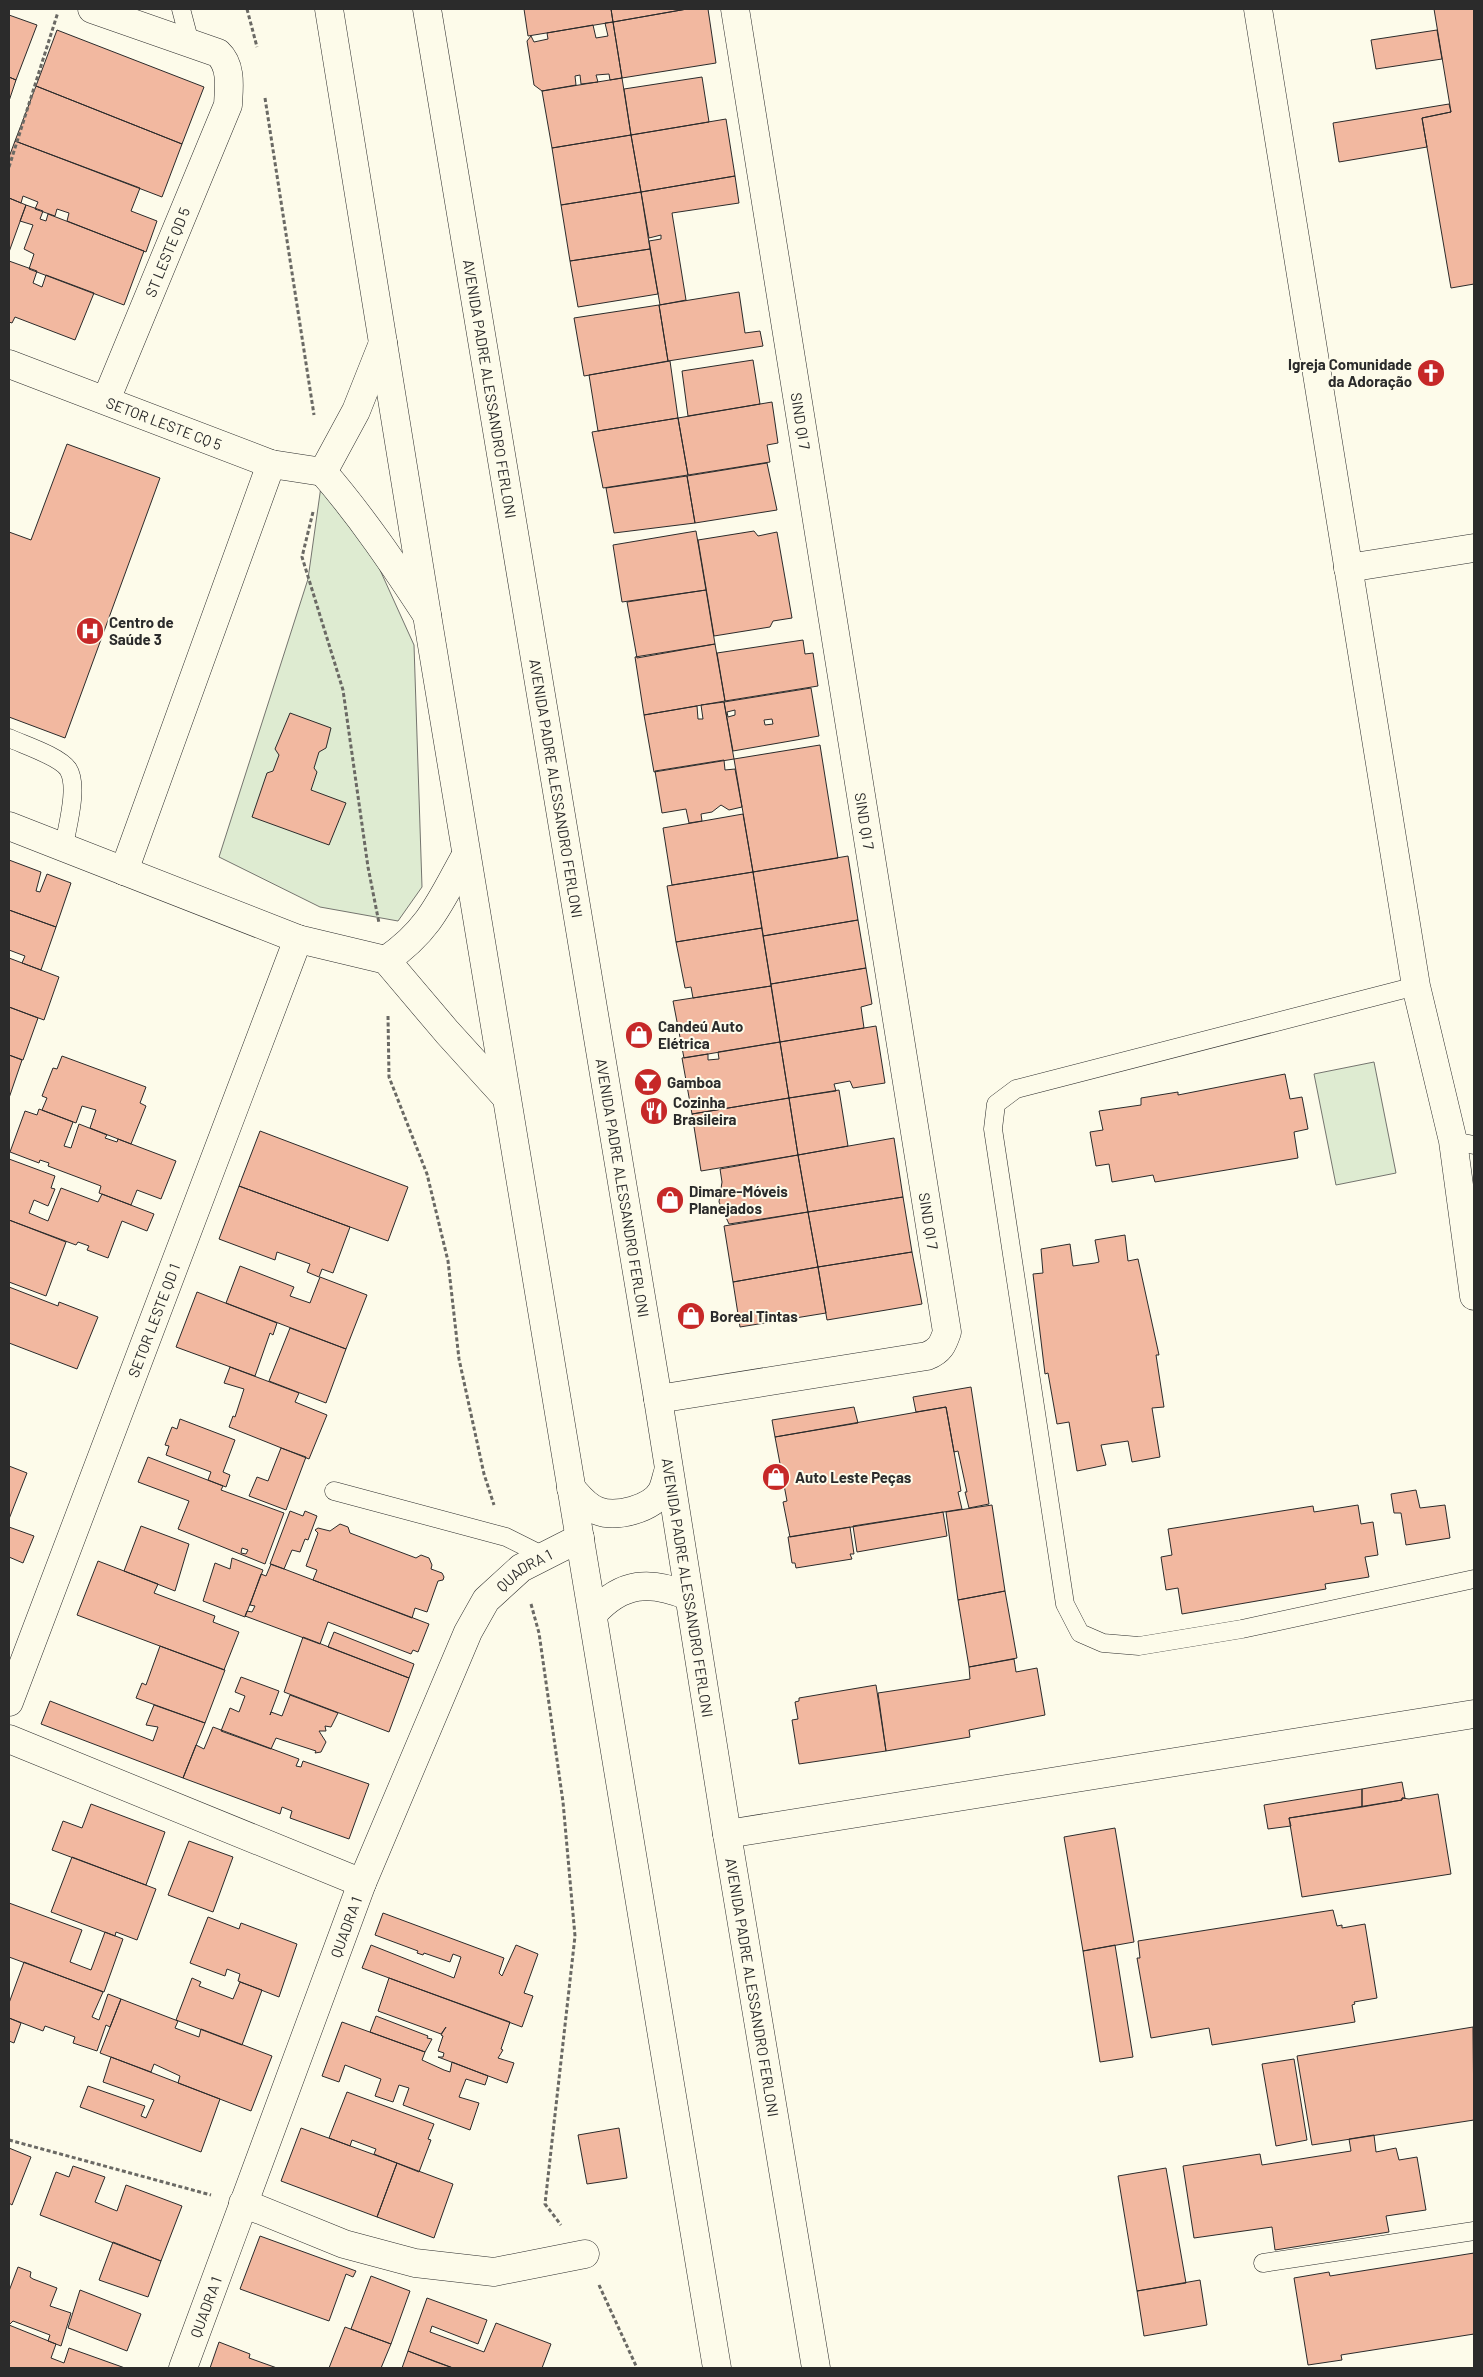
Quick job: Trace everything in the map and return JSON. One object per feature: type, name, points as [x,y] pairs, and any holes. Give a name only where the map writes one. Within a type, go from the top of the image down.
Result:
[{"type":"street","points":[[92,9],[190,43]]},
{"type":"street","points":[[329,9],[466,855],[571,1488],[594,1613],[717,2368]]},
{"type":"street","name":"AVENIDA PADRE ALESSANDRO FERLONI","points":[[427,9],[658,1399],[688,1596],[816,2368]]},
{"type":"street","name":"SIND QI 7","points":[[658,1399],[927,1356],[937,1352],[943,1344],[947,1332],[735,9]]},
{"type":"street","points":[[1258,9],[1416,986],[1464,1143],[1474,1296]]},
{"type":"street","name":"ST LESTE QD 5","points":[[106,400],[228,105],[229,74],[226,60],[218,53],[190,43]]},
{"type":"street","points":[[383,343],[356,411],[323,472],[352,506],[427,615]]},
{"type":"street","name":"SETOR LESTE CQ 5","points":[[9,364],[271,464],[323,472]]},
{"type":"street","points":[[124,871],[271,464]]},
{"type":"street","points":[[1348,568],[1474,548]]},
{"type":"street","points":[[9,826],[298,939],[386,960],[506,1097]]},
{"type":"street","points":[[386,960],[408,946],[428,923],[466,855]]},
{"type":"street","name":"SETOR LESTE QD 1","points":[[9,1702],[298,939]]},
{"type":"street","points":[[571,1488],[584,1504],[599,1512],[628,1512],[648,1506],[661,1492],[668,1472]]},
{"type":"street","name":"QUADRA 1","points":[[183,2368],[362,1883],[468,1632],[486,1600],[533,1562],[580,1538]]},
{"type":"street","points":[[594,1613],[605,1601],[620,1592],[640,1586],[669,1588],[688,1596]]},
{"type":"street","points":[[727,1834],[1474,1714]]},
{"type":"street","points":[[9,1739],[362,1883]]},
{"type":"street","points":[[243,2204],[344,2244],[415,2263],[494,2272],[585,2254]]},
{"type":"lane","points":[[181,9],[190,43]]},
{"type":"lane","points":[[9,738],[55,759],[68,770],[73,786],[64,846]]},
{"type":"lane","points":[[1416,986],[1016,1089],[996,1104],[993,1129],[1065,1604],[1080,1633],[1102,1644],[1139,1646],[1242,1629],[1474,1578]]},
{"type":"lane","points":[[334,1490],[506,1536],[533,1562]]},
{"type":"lane","points":[[1263,2263],[1474,2231]]},
{"type":"path","points":[[9,167],[58,9]]},
{"type":"path","points":[[247,9],[258,51]]},
{"type":"path","points":[[264,90],[323,472],[302,557],[343,690],[368,867],[386,960],[389,1077],[427,1174],[448,1261],[458,1360],[484,1474],[506,1536]]},
{"type":"path","points":[[533,1562],[539,1633],[563,1802],[575,1936],[545,2204],[585,2254],[637,2368]]},
{"type":"path","points":[[9,2140],[243,2204]]},
{"type":"green space","points":[[323,472],[366,539],[414,645],[422,887],[398,921],[320,907],[219,857],[308,579]]},
{"type":"green space","points":[[1374,1062],[1396,1173],[1336,1185],[1314,1074]]},
{"type":"building","points":[[524,9],[611,9],[613,22],[528,36]]},
{"type":"building","points":[[611,9],[687,9],[613,22]]},
{"type":"building","points":[[687,9],[708,9],[716,63],[622,78],[613,22]]},
{"type":"building","points":[[1434,9],[1474,9],[1474,284],[1451,288],[1422,118],[1451,112]]},
{"type":"building","points":[[9,15],[37,25],[16,80],[9,77]]},
{"type":"building","points":[[613,22],[622,78],[610,80],[609,74],[596,75],[598,82],[581,84],[580,75],[575,76],[576,85],[542,91],[534,85],[527,41],[531,36],[534,42],[548,39],[547,33],[593,25],[596,38],[608,36],[605,23]]},
{"type":"building","points":[[57,30],[204,87],[182,144],[36,86]]},
{"type":"building","points":[[1437,30],[1442,59],[1376,69],[1371,40]]},
{"type":"building","points":[[9,77],[16,80],[9,101]]},
{"type":"building","points":[[702,77],[709,122],[631,135],[624,89]]},
{"type":"building","points":[[622,78],[631,135],[552,148],[542,91]]},
{"type":"building","points":[[36,86],[182,144],[162,197],[15,141]]},
{"type":"building","points":[[1449,104],[1451,112],[1422,118],[1427,147],[1339,162],[1333,123]]},
{"type":"building","points":[[726,119],[735,176],[641,192],[631,135]]},
{"type":"building","points":[[631,135],[641,192],[561,205],[552,148]]},
{"type":"building","points":[[15,141],[140,188],[131,211],[157,221],[146,252],[67,221],[69,213],[57,209],[55,216],[35,209],[38,202],[23,196],[21,203],[9,198],[9,157]]},
{"type":"building","points":[[735,176],[739,203],[672,213],[686,300],[660,305],[649,241],[661,239],[661,235],[649,238],[641,192]]},
{"type":"building","points":[[641,192],[650,249],[570,261],[561,205]]},
{"type":"building","points":[[9,198],[26,205],[9,252]]},
{"type":"building","points":[[26,205],[43,211],[40,219],[46,221],[48,214],[144,251],[124,305],[29,269],[34,254],[24,249],[33,225],[20,221]]},
{"type":"building","points":[[650,249],[658,294],[578,307],[570,261]]},
{"type":"building","points":[[9,261],[37,271],[33,283],[42,287],[46,275],[94,293],[75,340],[15,317],[12,323],[9,322]]},
{"type":"building","points":[[739,292],[745,333],[760,331],[763,346],[668,361],[659,305]]},
{"type":"building","points":[[659,305],[668,361],[584,376],[574,318]]},
{"type":"building","points":[[753,360],[760,404],[688,416],[682,371]]},
{"type":"building","points":[[670,361],[678,418],[598,431],[589,375]]},
{"type":"building","points":[[772,402],[778,443],[767,445],[770,462],[688,475],[678,418]]},
{"type":"building","points":[[678,418],[688,475],[603,488],[592,432]]},
{"type":"building","points":[[67,444],[160,478],[65,738],[9,717],[9,532],[31,540]]},
{"type":"building","points":[[767,463],[777,510],[695,523],[687,476]]},
{"type":"building","points":[[687,476],[695,523],[614,533],[606,488]]},
{"type":"building","points":[[696,531],[706,590],[622,602],[613,545]]},
{"type":"building","points":[[754,531],[758,536],[777,532],[792,618],[773,621],[770,627],[714,636],[698,540]]},
{"type":"building","points":[[706,590],[715,644],[637,658],[627,602]]},
{"type":"building","points":[[803,640],[805,654],[813,653],[818,686],[725,701],[717,653]]},
{"type":"building","points":[[715,644],[725,701],[644,715],[635,657]]},
{"type":"building","points":[[811,688],[819,736],[733,751],[724,702]],"holes":[[[735,710],[735,715],[728,717],[727,712]],[[772,719],[773,724],[765,725],[764,720]]]},
{"type":"building","points":[[724,702],[734,759],[654,772],[644,715],[697,706],[698,719],[703,719],[701,705]]},
{"type":"building","points":[[290,713],[331,728],[326,748],[319,752],[314,768],[317,772],[311,790],[346,803],[329,845],[252,817],[267,773],[273,771],[279,755],[275,749]]},
{"type":"building","points":[[820,745],[838,858],[753,872],[734,759]]},
{"type":"building","points":[[724,760],[725,770],[735,769],[742,807],[729,810],[721,805],[712,812],[701,814],[702,821],[689,823],[686,809],[662,813],[655,771]]},
{"type":"building","points":[[743,814],[753,872],[672,885],[663,828]]},
{"type":"building","points":[[848,856],[858,920],[763,936],[753,872]]},
{"type":"building","points":[[9,860],[41,872],[36,891],[40,892],[47,874],[71,883],[56,927],[9,910]]},
{"type":"building","points":[[753,872],[762,928],[676,942],[667,886]]},
{"type":"building","points":[[9,910],[56,927],[41,970],[22,963],[25,956],[9,950]]},
{"type":"building","points":[[858,920],[866,968],[771,984],[763,936]]},
{"type":"building","points":[[762,928],[771,986],[693,998],[691,987],[685,988],[676,942]]},
{"type":"building","points":[[9,958],[59,977],[44,1020],[9,1007]]},
{"type":"building","points":[[866,968],[872,1004],[861,1007],[864,1028],[780,1042],[771,984]]},
{"type":"building","points":[[771,986],[780,1042],[684,1058],[673,1001]]},
{"type":"building","points":[[9,1007],[38,1018],[23,1060],[9,1055]]},
{"type":"building","points":[[876,1026],[885,1083],[853,1088],[850,1081],[834,1084],[836,1091],[789,1098],[780,1042]]},
{"type":"building","points":[[780,1042],[789,1098],[692,1114],[682,1058],[708,1054],[708,1060],[719,1059],[718,1052]]},
{"type":"building","points":[[9,1055],[22,1060],[9,1098]]},
{"type":"building","points":[[62,1056],[146,1087],[140,1103],[146,1106],[131,1144],[90,1128],[96,1110],[82,1106],[76,1123],[42,1110],[47,1098],[42,1096],[53,1068],[57,1069]]},
{"type":"building","points":[[1285,1074],[1290,1099],[1302,1097],[1308,1129],[1294,1132],[1298,1158],[1155,1182],[1153,1175],[1112,1182],[1109,1164],[1096,1166],[1090,1132],[1103,1130],[1099,1111],[1141,1105],[1141,1098],[1178,1092],[1178,1095]]},
{"type":"building","points":[[839,1090],[848,1146],[798,1155],[789,1098]]},
{"type":"building","points":[[789,1098],[798,1155],[701,1171],[692,1114]]},
{"type":"building","points":[[39,1109],[73,1122],[64,1146],[71,1148],[79,1124],[107,1135],[105,1138],[117,1142],[118,1139],[176,1161],[161,1199],[137,1190],[131,1205],[99,1193],[101,1186],[48,1166],[49,1163],[40,1160],[39,1163],[10,1152],[25,1111],[37,1115]]},
{"type":"building","points":[[260,1131],[408,1187],[388,1241],[239,1186]]},
{"type":"building","points":[[894,1138],[903,1197],[808,1212],[798,1155]]},
{"type":"building","points":[[798,1155],[808,1212],[729,1224],[719,1202],[722,1182],[720,1169]]},
{"type":"building","points":[[9,1159],[55,1176],[51,1188],[55,1189],[48,1206],[34,1200],[29,1213],[48,1221],[61,1188],[98,1202],[102,1194],[154,1214],[147,1231],[122,1221],[108,1258],[87,1250],[89,1246],[78,1242],[76,1245],[9,1220]]},
{"type":"building","points":[[239,1186],[350,1227],[333,1273],[322,1269],[319,1277],[307,1272],[310,1264],[277,1252],[275,1260],[219,1239]]},
{"type":"building","points":[[903,1197],[912,1252],[818,1267],[808,1212]]},
{"type":"building","points":[[808,1212],[818,1267],[733,1282],[724,1226]]},
{"type":"building","points":[[9,1220],[66,1242],[46,1296],[9,1282]]},
{"type":"building","points":[[1125,1235],[1128,1261],[1138,1259],[1159,1355],[1156,1355],[1164,1407],[1152,1408],[1160,1457],[1132,1462],[1128,1441],[1101,1445],[1106,1465],[1077,1471],[1069,1422],[1057,1424],[1048,1373],[1045,1374],[1033,1274],[1043,1273],[1041,1249],[1070,1244],[1073,1266],[1095,1263],[1099,1262],[1095,1240]]},
{"type":"building","points":[[912,1252],[922,1304],[827,1320],[818,1267]]},
{"type":"building","points":[[240,1266],[294,1287],[290,1296],[310,1303],[320,1277],[367,1295],[346,1349],[226,1303]]},
{"type":"building","points":[[818,1267],[826,1313],[740,1327],[733,1282]]},
{"type":"building","points":[[9,1287],[58,1306],[59,1302],[98,1317],[77,1369],[9,1343]]},
{"type":"building","points":[[197,1292],[277,1323],[273,1335],[270,1333],[255,1376],[176,1347]]},
{"type":"building","points":[[290,1328],[346,1349],[326,1403],[269,1381]]},
{"type":"building","points":[[230,1367],[299,1393],[295,1402],[327,1415],[309,1459],[229,1427],[233,1416],[235,1417],[244,1389],[224,1383]]},
{"type":"building","points":[[971,1387],[989,1504],[969,1508],[958,1451],[954,1452],[946,1407],[916,1412],[913,1397]]},
{"type":"building","points":[[854,1407],[858,1423],[775,1437],[772,1420]]},
{"type":"building","points":[[946,1407],[961,1491],[958,1492],[962,1509],[790,1537],[783,1502],[787,1501],[775,1437]]},
{"type":"building","points":[[180,1419],[235,1440],[223,1472],[230,1475],[226,1487],[208,1480],[211,1472],[166,1455],[169,1446],[165,1445],[172,1427],[177,1429]]},
{"type":"building","points":[[281,1448],[306,1457],[286,1510],[249,1496],[257,1477],[268,1481]]},
{"type":"building","points":[[148,1457],[223,1486],[221,1490],[284,1513],[265,1564],[178,1529],[189,1501],[138,1482]],"holes":[[[242,1548],[248,1550],[246,1554],[241,1553]]]},
{"type":"building","points":[[9,1466],[27,1473],[9,1519]]},
{"type":"building","points":[[1416,1490],[1420,1508],[1445,1505],[1450,1538],[1406,1545],[1401,1513],[1394,1513],[1391,1494]]},
{"type":"building","points":[[992,1505],[1005,1591],[958,1600],[946,1512]]},
{"type":"building","points":[[1358,1505],[1361,1524],[1373,1522],[1378,1555],[1365,1557],[1369,1577],[1325,1584],[1326,1589],[1182,1614],[1178,1588],[1166,1590],[1161,1557],[1172,1555],[1168,1529],[1313,1506],[1314,1512]]},
{"type":"building","points":[[290,1511],[303,1516],[305,1511],[317,1516],[308,1540],[305,1539],[300,1552],[292,1550],[284,1569],[270,1564]]},
{"type":"building","points":[[943,1512],[947,1536],[857,1552],[853,1526]]},
{"type":"building","points":[[340,1524],[348,1527],[350,1533],[416,1558],[421,1555],[429,1558],[432,1565],[431,1569],[442,1573],[444,1577],[443,1580],[438,1581],[427,1612],[415,1608],[412,1618],[313,1580],[317,1570],[306,1566],[318,1533],[315,1530],[318,1528],[330,1531]]},
{"type":"building","points":[[141,1526],[189,1544],[175,1591],[124,1571]]},
{"type":"building","points":[[9,1527],[34,1536],[23,1563],[9,1557]]},
{"type":"building","points":[[850,1527],[854,1554],[850,1554],[852,1559],[796,1568],[795,1563],[792,1563],[788,1537]]},
{"type":"building","points":[[232,1558],[263,1570],[245,1617],[203,1601],[215,1563],[230,1569]]},
{"type":"building","points":[[98,1561],[158,1584],[154,1593],[215,1616],[213,1622],[239,1632],[224,1670],[77,1615]]},
{"type":"building","points":[[271,1564],[429,1624],[418,1652],[413,1650],[411,1654],[328,1622],[320,1644],[245,1616],[247,1611],[252,1612],[255,1606],[250,1605],[261,1574],[266,1576]]},
{"type":"building","points":[[1005,1591],[1017,1658],[969,1667],[958,1600]]},
{"type":"building","points":[[334,1632],[414,1664],[409,1678],[328,1647]]},
{"type":"building","points":[[303,1637],[409,1678],[389,1732],[284,1692]]},
{"type":"building","points":[[160,1646],[225,1670],[205,1723],[136,1698],[142,1683],[146,1685]]},
{"type":"building","points":[[1014,1659],[1016,1672],[1037,1668],[1045,1715],[969,1730],[970,1737],[886,1751],[878,1693],[970,1679],[969,1667]]},
{"type":"building","points":[[241,1677],[279,1691],[271,1712],[282,1716],[290,1695],[338,1713],[331,1727],[325,1726],[326,1731],[319,1731],[326,1742],[321,1752],[315,1753],[316,1751],[276,1738],[271,1749],[221,1731],[230,1708],[239,1712],[245,1696],[235,1692]]},
{"type":"building","points":[[876,1685],[886,1751],[799,1764],[792,1720],[798,1719],[795,1702],[799,1701],[799,1698]]},
{"type":"building","points":[[50,1701],[153,1741],[158,1727],[146,1725],[154,1705],[205,1723],[183,1778],[41,1724]]},
{"type":"building","points":[[213,1727],[299,1759],[296,1766],[301,1767],[303,1761],[369,1784],[349,1839],[290,1818],[292,1811],[282,1807],[280,1814],[183,1778],[196,1745],[204,1749]]},
{"type":"building","points":[[1402,1782],[1405,1798],[1402,1798],[1402,1800],[1362,1807],[1362,1789]]},
{"type":"building","points":[[1362,1789],[1362,1807],[1289,1818],[1291,1826],[1268,1829],[1264,1805]]},
{"type":"building","points":[[1438,1794],[1451,1874],[1302,1897],[1289,1818],[1402,1800],[1402,1798],[1409,1799]]},
{"type":"building","points":[[91,1804],[165,1832],[146,1885],[52,1850],[63,1821],[82,1828]]},
{"type":"building","points":[[1115,1828],[1134,1942],[1083,1951],[1064,1837]]},
{"type":"building","points":[[189,1841],[233,1857],[213,1912],[168,1895]]},
{"type":"building","points":[[72,1857],[156,1889],[137,1940],[116,1932],[115,1936],[51,1912]]},
{"type":"building","points":[[9,1903],[82,1930],[70,1962],[91,1970],[105,1932],[123,1939],[104,1992],[9,1957]]},
{"type":"building","points":[[1333,1910],[1337,1926],[1342,1925],[1342,1928],[1365,1924],[1377,1998],[1354,2002],[1355,2004],[1352,2005],[1355,2022],[1212,2045],[1209,2028],[1151,2038],[1137,1958],[1140,1958],[1138,1941]]},
{"type":"building","points":[[383,1913],[504,1958],[499,1973],[502,1976],[516,1945],[538,1954],[524,1993],[533,1996],[522,2027],[362,1968],[371,1945],[454,1978],[461,1957],[453,1954],[450,1962],[424,1953],[423,1955],[417,1953],[418,1951],[375,1935]]},
{"type":"building","points":[[208,1917],[239,1929],[241,1923],[297,1944],[279,1997],[238,1981],[240,1974],[227,1969],[225,1976],[190,1963]]},
{"type":"building","points":[[1115,1945],[1133,2057],[1100,2062],[1083,1951]]},
{"type":"building","points":[[24,1962],[103,1992],[92,2017],[99,2020],[108,1994],[121,1999],[110,2027],[106,2025],[97,2051],[73,2043],[75,2037],[45,2026],[43,2031],[9,2018],[9,2003]]},
{"type":"building","points":[[192,1978],[201,1982],[199,1986],[233,1999],[240,1982],[262,1990],[242,2045],[176,2020]]},
{"type":"building","points":[[389,1978],[510,2022],[501,2049],[503,2050],[498,2058],[514,2063],[507,2083],[438,2057],[443,2057],[444,2053],[438,2051],[443,2036],[441,2035],[446,2027],[441,2034],[378,2011]]},
{"type":"building","points":[[121,1999],[178,2021],[175,2028],[199,2037],[201,2029],[272,2056],[251,2111],[178,2083],[180,2076],[154,2064],[151,2072],[100,2053]]},
{"type":"building","points":[[376,2016],[428,2036],[427,2038],[432,2039],[425,2052],[370,2032]]},
{"type":"building","points":[[9,2018],[21,2023],[14,2043],[9,2041]]},
{"type":"building","points":[[342,2022],[425,2052],[422,2060],[444,2070],[450,2072],[452,2062],[488,2076],[485,2085],[466,2079],[459,2097],[479,2103],[470,2130],[403,2105],[409,2088],[399,2085],[393,2102],[375,2096],[381,2079],[345,2065],[339,2082],[322,2076]]},
{"type":"building","points":[[1473,2027],[1474,2120],[1312,2145],[1297,2056]]},
{"type":"building","points":[[111,2057],[220,2099],[201,2152],[80,2107],[88,2086],[145,2106],[141,2116],[146,2118],[154,2100],[103,2082]]},
{"type":"building","points":[[1294,2059],[1307,2140],[1276,2146],[1262,2064]]},
{"type":"building","points":[[347,2092],[434,2124],[428,2139],[431,2140],[419,2172],[374,2154],[376,2149],[352,2140],[350,2146],[329,2138]]},
{"type":"building","points":[[301,2128],[397,2163],[377,2217],[281,2181]]},
{"type":"building","points":[[619,2128],[627,2178],[587,2184],[578,2135]]},
{"type":"building","points":[[1374,2135],[1376,2152],[1396,2148],[1399,2160],[1417,2157],[1426,2210],[1386,2216],[1389,2232],[1275,2250],[1272,2227],[1194,2238],[1183,2166],[1260,2154],[1262,2165],[1351,2151],[1349,2139]]},
{"type":"building","points":[[9,2148],[31,2157],[12,2205],[9,2203]]},
{"type":"building","points":[[397,2163],[453,2184],[434,2238],[377,2217]]},
{"type":"building","points":[[73,2166],[105,2177],[95,2202],[117,2211],[126,2185],[182,2206],[161,2261],[40,2215],[56,2172],[69,2177]]},
{"type":"building","points":[[1166,2168],[1186,2283],[1137,2291],[1118,2176]]},
{"type":"building","points":[[260,2236],[356,2271],[353,2277],[346,2274],[329,2321],[240,2289]]},
{"type":"building","points":[[113,2242],[161,2261],[148,2297],[99,2280]]},
{"type":"building","points":[[1474,2253],[1474,2334],[1341,2355],[1342,2360],[1308,2365],[1294,2278],[1329,2272],[1330,2276]]},
{"type":"building","points":[[18,2267],[31,2272],[30,2277],[33,2279],[57,2288],[50,2306],[71,2313],[61,2346],[48,2341],[50,2335],[13,2321],[9,2325],[9,2291]]},
{"type":"building","points":[[371,2276],[410,2291],[391,2344],[351,2329]]},
{"type":"building","points":[[1200,2280],[1207,2325],[1144,2336],[1137,2291]]},
{"type":"building","points":[[80,2290],[141,2314],[127,2351],[68,2328]]},
{"type":"building","points":[[427,2298],[487,2320],[478,2344],[432,2326],[430,2332],[484,2352],[496,2323],[551,2344],[542,2368],[453,2368],[408,2351]]},
{"type":"building","points":[[9,2325],[56,2344],[51,2358],[64,2363],[69,2348],[125,2368],[9,2368]]},
{"type":"building","points":[[345,2327],[391,2344],[381,2368],[329,2368]]},
{"type":"building","points":[[219,2342],[250,2354],[249,2358],[277,2368],[210,2368]]},
{"type":"building","points":[[408,2351],[436,2362],[453,2368],[402,2368]]},
{"type":"place","name":"Igreja Comunidade da Adoração","points":[[1431,373]]},
{"type":"place","name":"Centro de Saúde 3","points":[[90,631]]},
{"type":"place","name":"Candeú Auto Elétrica","points":[[639,1035]]},
{"type":"place","name":"Gamboa","points":[[648,1082]]},
{"type":"place","name":"Cozinha Brasileira","points":[[654,1111]]},
{"type":"place","name":"Dimare-Móveis Planejados","points":[[670,1200]]},
{"type":"place","name":"Boreal Tintas","points":[[691,1316]]},
{"type":"place","name":"Auto Leste Peças","points":[[776,1477]]}]
